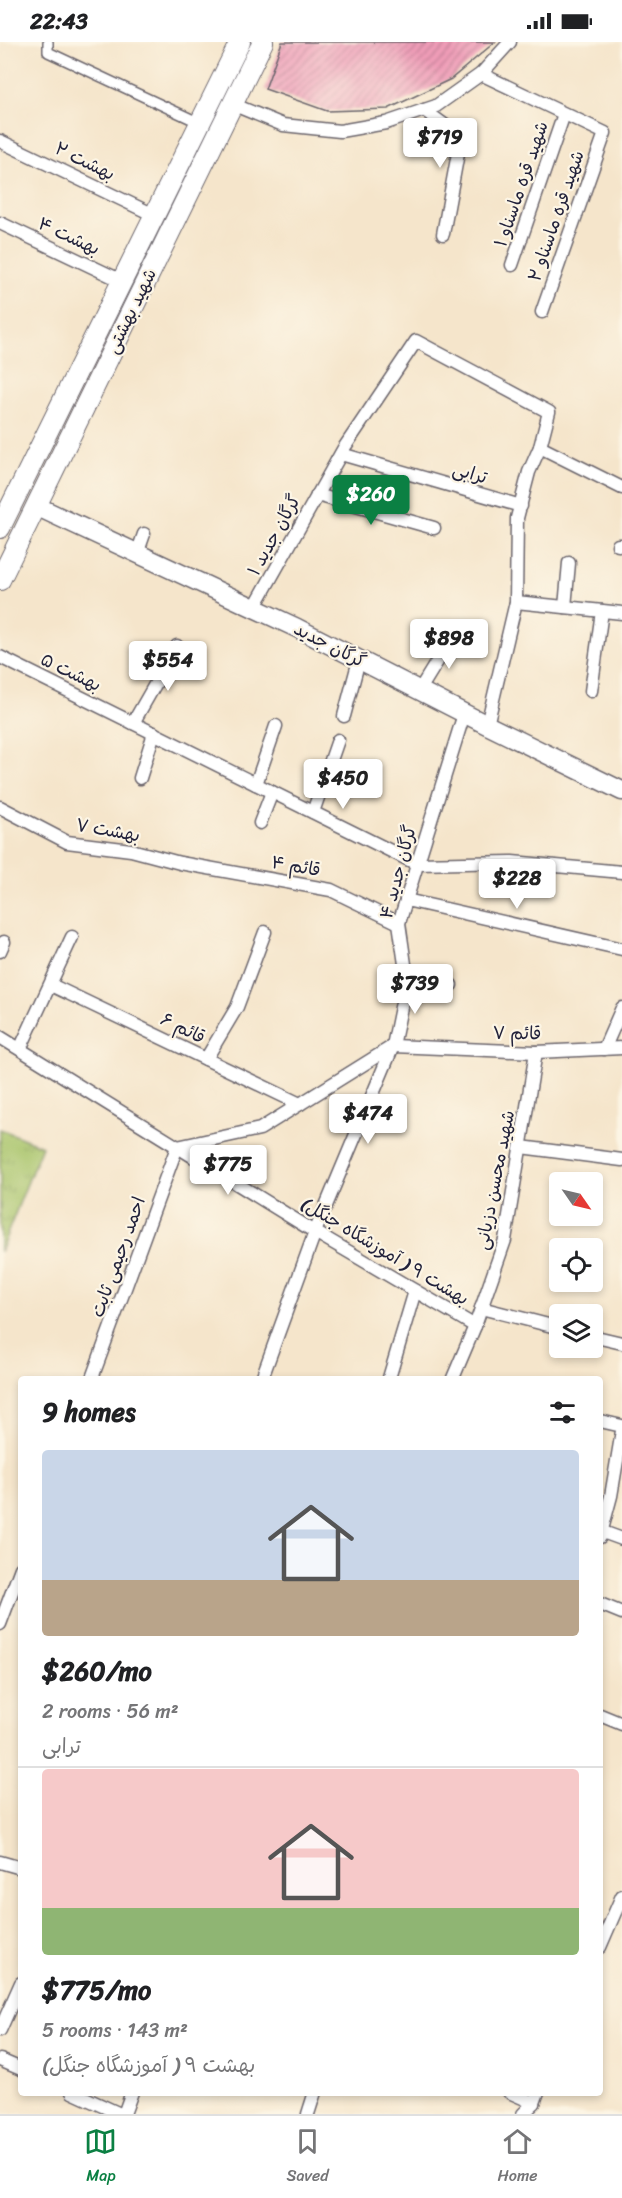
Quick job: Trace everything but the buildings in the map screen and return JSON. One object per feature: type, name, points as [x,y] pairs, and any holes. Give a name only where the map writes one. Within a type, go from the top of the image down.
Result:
[{"type":"main road","name":"شهید بهشتی","points":[[0,528],[240,42]]},
{"type":"main road","name":"شهید بهشتی","points":[[0,580],[263,42]]},
{"type":"main road","points":[[216,90],[234,101]]},
{"type":"main road","points":[[83,360],[103,369]]},
{"type":"main road","name":"گرگان جدید","points":[[36,506],[254,608],[622,791]]},
{"type":"street","points":[[48,42],[48,52],[200,123]]},
{"type":"street","points":[[234,101],[283,125],[340,131],[386,123],[436,106],[481,74],[510,42]]},
{"type":"street","points":[[481,74],[564,114]]},
{"type":"street","points":[[424,110],[461,137],[443,234]]},
{"type":"street","name":"۲ شهید قره ماسناو","points":[[542,312],[605,133],[564,114]]},
{"type":"street","name":"۱ شهید قره ماسناو","points":[[512,265],[564,114]]},
{"type":"street","name":"بهشت ۲","points":[[0,141],[154,215]]},
{"type":"street","name":"۴ بهشت","points":[[0,223],[122,281]]},
{"type":"street","name":"گرگان جدید ۱","points":[[254,608],[342,451],[416,341],[549,412],[540,447]]},
{"type":"street","points":[[487,725],[516,602],[517,518],[529,472],[540,447],[622,488]]},
{"type":"street","name":"ترابی","points":[[342,451],[520,506]]},
{"type":"street","points":[[317,495],[434,528]]},
{"type":"street","points":[[137,554],[144,534]]},
{"type":"street","points":[[566,607],[569,563]]},
{"type":"street","points":[[516,602],[622,613]]},
{"type":"street","points":[[591,690],[602,611]]},
{"type":"street","points":[[419,691],[454,634]]},
{"type":"street","points":[[133,723],[177,646]]},
{"type":"street","name":"بهشت ۵","points":[[0,657],[417,864]]},
{"type":"street","points":[[344,716],[359,660]]},
{"type":"street","name":"گرگان جدید ۴","points":[[263,1376],[315,1232],[393,1046],[407,978],[399,923],[464,714]]},
{"type":"street","points":[[256,784],[276,726]]},
{"type":"street","points":[[140,778],[154,733]]},
{"type":"street","points":[[313,812],[338,740]]},
{"type":"street","points":[[260,823],[272,792]]},
{"type":"street","name":"بهشت ۷","points":[[0,807],[67,842],[131,850],[180,863]]},
{"type":"street","points":[[417,864],[512,862],[622,872]]},
{"type":"street","name":"قائم ۴","points":[[180,863],[331,890],[399,923]]},
{"type":"street","points":[[406,900],[622,949]]},
{"type":"street","points":[[206,1059],[237,1007],[265,932]]},
{"type":"street","points":[[20,1049],[72,937]]},
{"type":"street","points":[[407,978],[451,985]]},
{"type":"street","name":"قائم ۶","points":[[51,985],[300,1104]]},
{"type":"street","points":[[604,1049],[622,1008]]},
{"type":"street","name":"بهشت ۹ ( آموزشگاه جنگل)","points":[[0,1037],[315,1232],[475,1326]]},
{"type":"street","points":[[177,1147],[260,1129],[393,1046]]},
{"type":"street","name":"۷ قائم","points":[[393,1046],[536,1052],[622,1048]]},
{"type":"street","name":"شهید محسن دزیانی","points":[[454,1376],[482,1308],[505,1240],[536,1052]]},
{"type":"street","name":"احمد رحیمی ثابت","points":[[93,1376],[177,1147]]},
{"type":"street","points":[[521,1147],[622,1160]]},
{"type":"street","points":[[390,1376],[415,1291]]},
{"type":"street","points":[[482,1308],[549,1325]]},
{"type":"street","points":[[603,1339],[622,1343]]},
{"type":"street","points":[[603,1422],[622,1426]]},
{"type":"street","points":[[603,1527],[617,1498],[622,1431]]},
{"type":"street","points":[[603,1534],[622,1539]]},
{"type":"street","points":[[0,1624],[18,1576]]},
{"type":"street","points":[[603,1605],[622,1613]]},
{"type":"street","points":[[603,1716],[622,1724]]},
{"type":"street","points":[[0,1862],[18,1867]]},
{"type":"street","points":[[603,1940],[622,1896]]},
{"type":"street","points":[[0,2030],[18,1990]]},
{"type":"street","points":[[0,2060],[18,2068]]},
{"type":"street","points":[[81,2096],[122,2114],[130,2096]]},
{"type":"street","points":[[308,2114],[314,2096]]},
{"type":"street","points":[[523,2114],[536,2098]]},
{"type":"green space","points":[[0,1129],[42,1146],[0,1252]]}]
